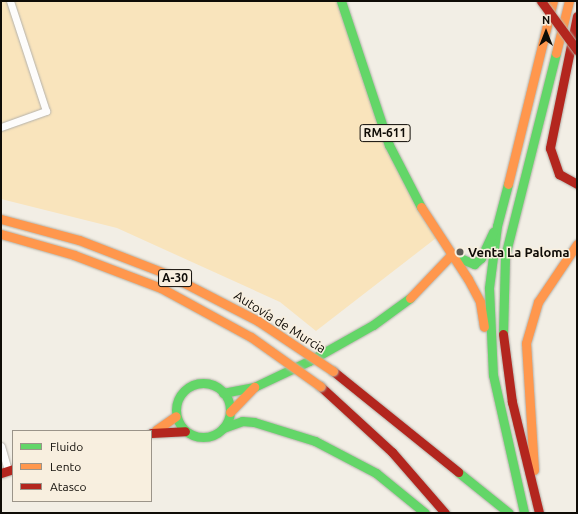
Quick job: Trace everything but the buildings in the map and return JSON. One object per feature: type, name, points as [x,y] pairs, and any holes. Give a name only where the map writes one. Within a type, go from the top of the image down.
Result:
[{"type":"main road","name":"RM-611","points":[[341,1],[389,145],[420,205],[452,254],[480,302],[493,375]]},
{"type":"main road","points":[[541,1],[577,50]]},
{"type":"main road","points":[[524,513],[493,375],[489,288],[497,226],[553,1]]},
{"type":"main road","points":[[539,513],[504,354],[504,271],[513,217],[569,1]]},
{"type":"main road","points":[[577,16],[550,148],[559,174],[577,184]]},
{"type":"main road","name":"Autovía de Murcia","points":[[1,219],[79,240],[167,274],[258,321],[333,371],[508,513]]},
{"type":"main road","points":[[185,431],[176,416],[179,397],[188,388],[207,384],[223,393],[254,387],[309,361],[390,314],[418,291],[442,262],[452,254],[469,264],[478,262],[497,226]]},
{"type":"main road","name":"A-30","points":[[1,234],[74,255],[161,288],[251,336],[320,386],[392,452],[445,513]]},
{"type":"main road","points":[[536,501],[526,343],[538,302],[577,244]]},
{"type":"main road","points":[[223,428],[230,412],[254,387]]},
{"type":"main road","points":[[223,393],[230,412]]},
{"type":"main road","points":[[152,431],[176,416]]},
{"type":"main road","points":[[152,432],[185,431],[205,437],[242,421],[254,422],[315,441],[376,473],[425,513]]},
{"type":"street","points":[[1,127],[46,111],[10,1]]},
{"type":"street","points":[[1,446],[7,471]]},
{"type":"shaded area","points":[[1,1],[341,1],[389,145],[440,235],[316,331],[280,302],[117,228],[1,199]]},
{"type":"traffic: fast","points":[[341,1],[389,145],[421,207]]},
{"type":"traffic: fast","points":[[503,334],[505,256],[556,53]]},
{"type":"traffic: fast","points":[[508,184],[497,226],[489,288],[493,375],[524,513]]},
{"type":"traffic: fast","points":[[455,256],[474,264],[481,258],[493,232]]},
{"type":"traffic: fast","points":[[223,393],[254,387],[309,361],[373,325],[410,298]]},
{"type":"traffic: fast","points":[[203,383],[213,385],[222,391],[228,400],[230,410],[228,420],[222,429],[213,435],[203,437],[193,435],[184,429],[178,420],[176,410],[178,400],[184,391],[193,385],[203,383]]},
{"type":"traffic: fast","points":[[223,428],[242,421],[254,422],[315,441],[376,473],[425,513]]},
{"type":"traffic: fast","points":[[458,472],[509,513]]},
{"type":"traffic: slow","points":[[508,184],[553,1]]},
{"type":"traffic: slow","points":[[556,53],[569,1]]},
{"type":"traffic: slow","points":[[421,207],[468,279],[480,302],[484,327]]},
{"type":"traffic: slow","points":[[1,219],[79,240],[167,274],[258,321],[333,371]]},
{"type":"traffic: slow","points":[[1,234],[74,255],[161,288],[251,337],[320,386]]},
{"type":"traffic: slow","points":[[534,470],[526,343],[538,302],[577,244]]},
{"type":"traffic: slow","points":[[410,298],[452,254]]},
{"type":"traffic: slow","points":[[230,412],[254,387]]},
{"type":"traffic: slow","points":[[156,430],[176,416]]},
{"type":"traffic: jam","points":[[541,1],[577,50]]},
{"type":"traffic: jam","points":[[577,16],[550,148],[559,174],[577,184]]},
{"type":"traffic: jam","points":[[503,334],[512,402],[539,513]]},
{"type":"traffic: jam","points":[[333,371],[458,472]]},
{"type":"traffic: jam","points":[[320,386],[392,452],[445,513]]},
{"type":"traffic: jam","points":[[152,433],[185,431]]},
{"type":"traffic: jam","points":[[1,473],[12,469]]},
{"type":"place","name":"Venta La Paloma","points":[[460,252]]}]
